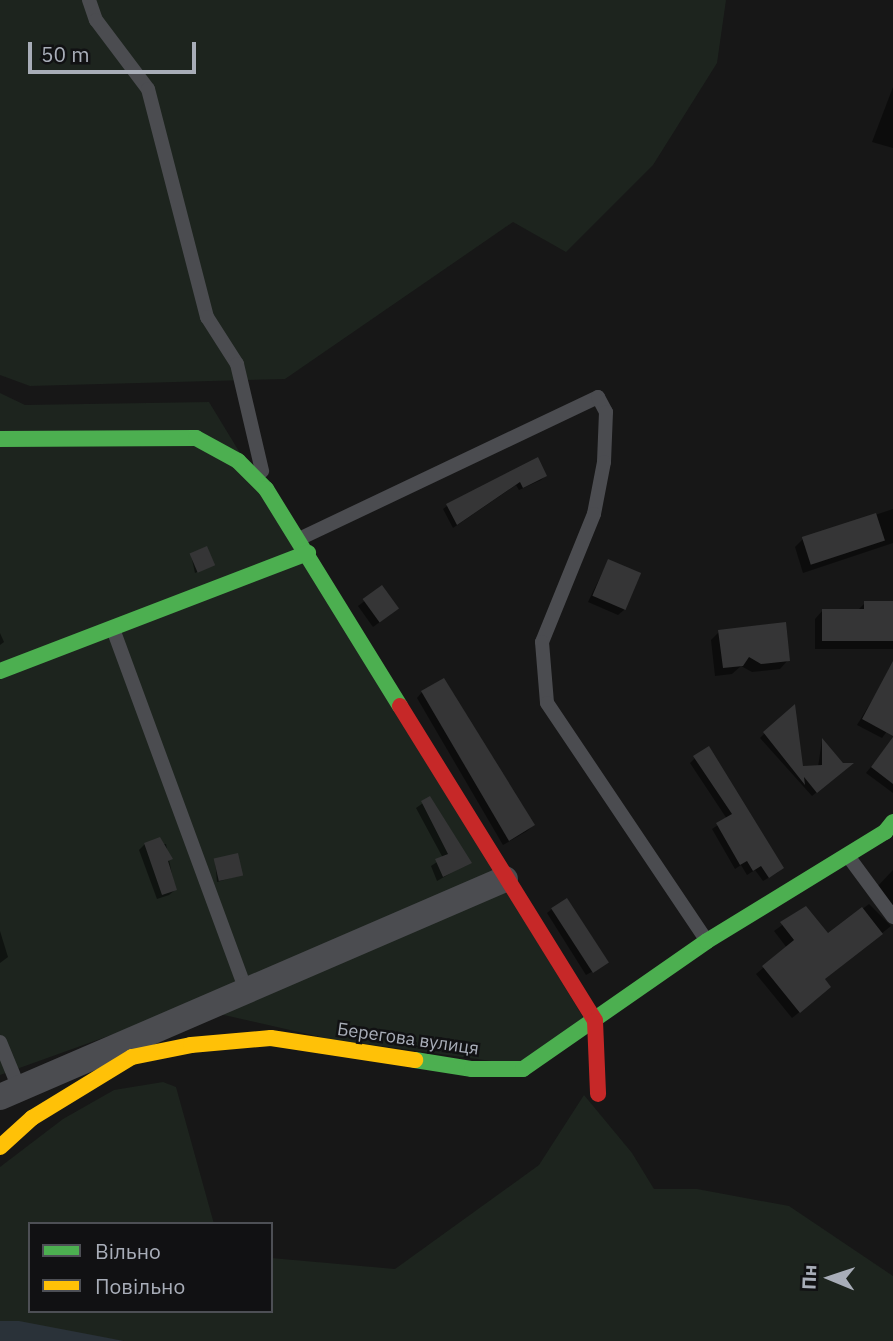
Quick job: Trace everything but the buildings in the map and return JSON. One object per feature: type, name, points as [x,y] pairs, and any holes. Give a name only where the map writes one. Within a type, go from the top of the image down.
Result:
[{"type":"street","points":[[0,439],[197,438],[238,461],[266,489],[308,553],[594,1021],[598,1094]]},
{"type":"street","points":[[0,671],[308,553]]},
{"type":"street","name":"Берегова вулиця","points":[[0,1147],[32,1118],[132,1057],[191,1045],[271,1038],[472,1069],[523,1069],[707,941],[847,855],[893,822]]},
{"type":"street","points":[[9,1092],[505,879]]},
{"type":"lane","points":[[89,0],[96,20],[148,89],[207,317],[237,364],[266,489]]},
{"type":"lane","points":[[299,539],[598,397],[606,412],[604,462],[594,514],[542,642],[547,703],[707,941]]},
{"type":"lane","points":[[113,628],[246,991]]},
{"type":"lane","points":[[847,855],[893,917]]},
{"type":"lane","points":[[0,1042],[9,1092]]},
{"type":"shaded area","points":[[0,0],[726,0],[717,63],[653,165],[566,252],[513,222],[285,379],[30,386],[0,375]]},
{"type":"shaded area","points":[[0,393],[25,405],[209,402],[586,1022],[521,1065],[329,1039],[189,1007],[0,1075]]},
{"type":"shaded area","points":[[163,1082],[176,1087],[213,1222],[28,1222],[28,1313],[273,1313],[273,1258],[395,1269],[539,1165],[584,1095],[632,1153],[654,1189],[697,1189],[789,1206],[893,1276],[893,1341],[124,1341],[0,1321],[0,1167],[63,1119],[114,1090]]},
{"type":"shaded area","points":[[0,1321],[19,1321],[124,1341],[0,1341]]},
{"type":"traffic: fast","points":[[0,439],[196,438],[238,461],[266,489],[400,706]]},
{"type":"traffic: fast","points":[[0,671],[308,553]]},
{"type":"traffic: fast","points":[[415,1060],[472,1069],[523,1069],[707,941],[885,832],[893,822]]},
{"type":"traffic: slow","points":[[0,1147],[32,1118],[132,1057],[191,1045],[271,1038],[415,1060]]},
{"type":"traffic: jam","points":[[400,706],[595,1021],[598,1094]]}]
